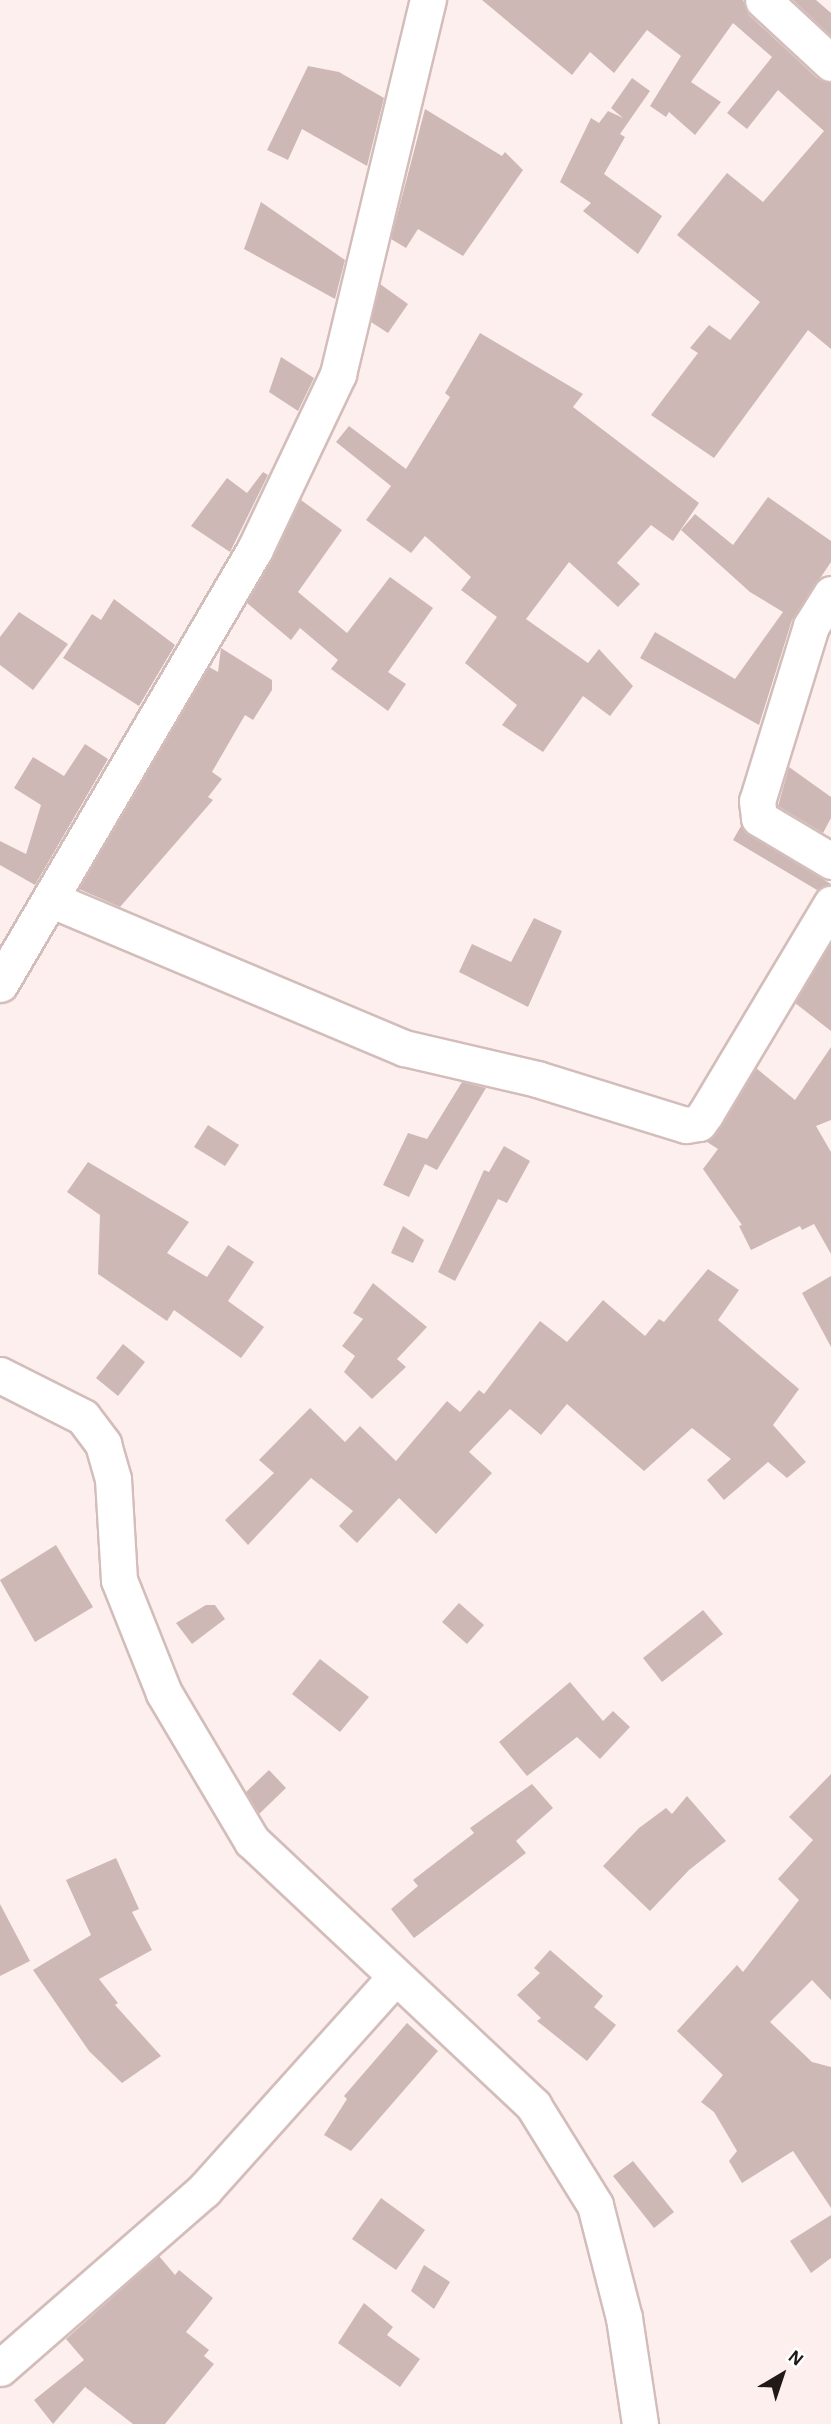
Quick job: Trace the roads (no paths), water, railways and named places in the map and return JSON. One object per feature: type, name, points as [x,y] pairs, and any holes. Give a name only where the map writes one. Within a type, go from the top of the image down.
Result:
[{"type":"street","points":[[0,984],[52,900],[255,549],[338,374],[428,0]]},
{"type":"street","points":[[763,0],[831,63]]},
{"type":"street","points":[[831,594],[811,626],[757,802],[759,818],[831,861]]},
{"type":"street","points":[[52,900],[404,1048],[537,1079],[686,1125],[699,1123],[706,1113],[831,904]]},
{"type":"street","points":[[0,1374],[83,1418],[103,1444],[113,1479],[119,1580],[164,1693],[252,1841],[533,2105],[595,2204],[624,2318],[640,2424]]},
{"type":"street","points":[[3,2357],[204,2190],[395,1978]]}]
